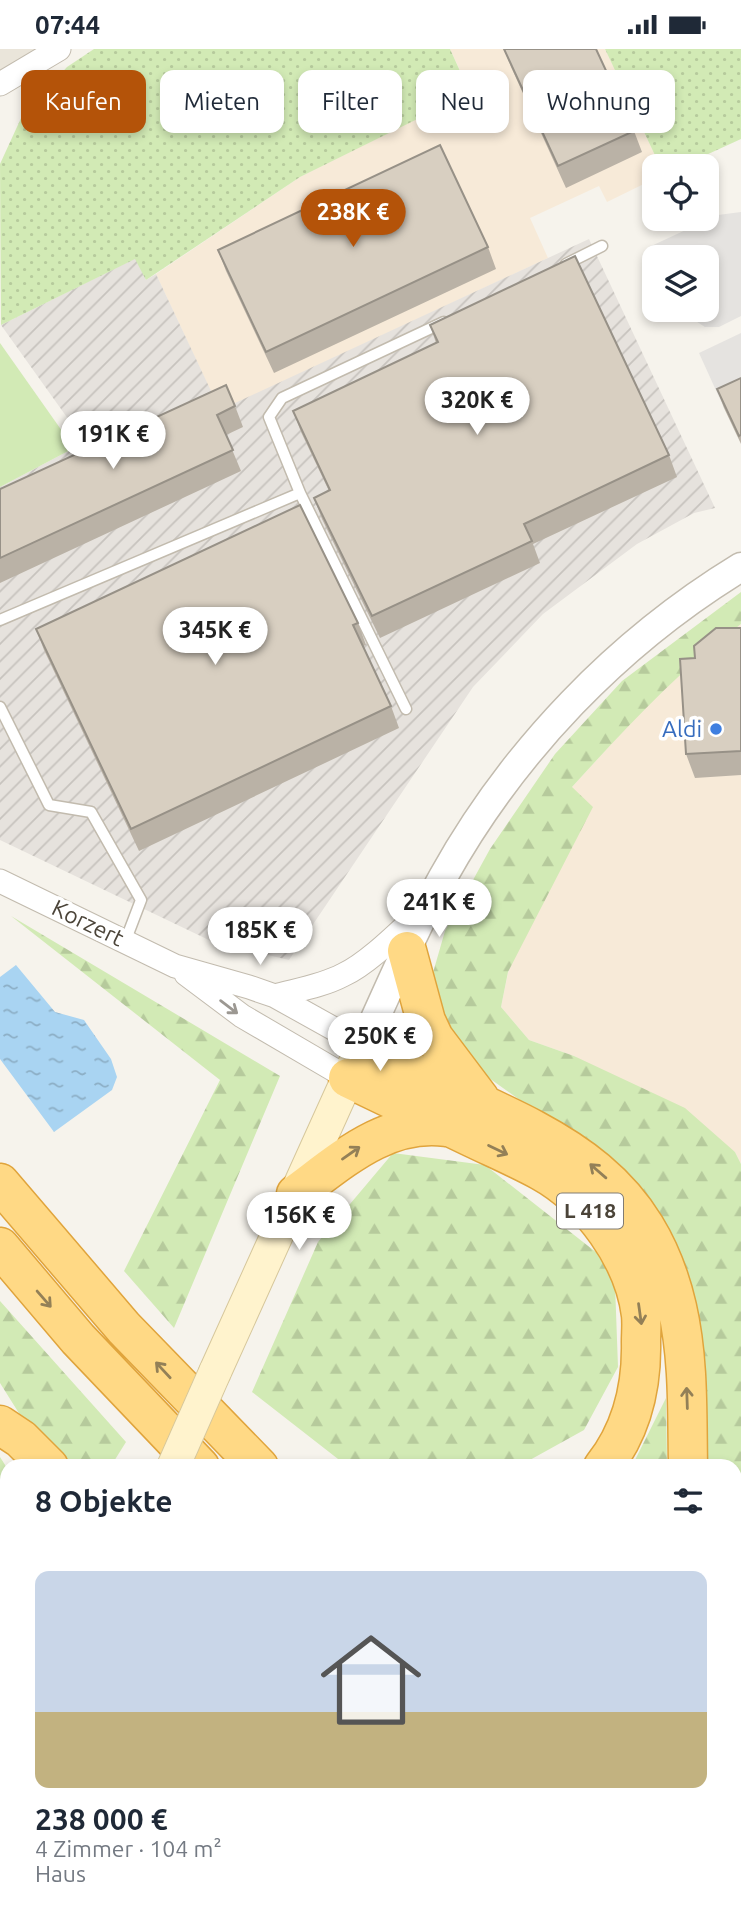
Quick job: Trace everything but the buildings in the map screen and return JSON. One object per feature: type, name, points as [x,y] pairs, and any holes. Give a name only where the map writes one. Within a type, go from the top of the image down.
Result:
[{"type":"highway","name":"L 418","points":[[407,951],[426,1021],[434,1038],[486,1106]]},
{"type":"highway","name":"L 418","points":[[356,1062],[412,1072],[531,1126],[583,1159],[616,1188],[647,1228],[659,1251],[678,1308],[687,1393],[688,1459]]},
{"type":"highway","name":"L 418","points":[[356,1062],[451,1128],[542,1171],[575,1195],[600,1221],[634,1286],[641,1315],[642,1370],[635,1406],[624,1435],[608,1459]]},
{"type":"highway","name":"L 418","points":[[296,1194],[368,1142],[419,1125],[451,1128]]},
{"type":"highway","points":[[0,1183],[124,1328],[251,1459]]},
{"type":"highway","points":[[0,1247],[78,1339],[192,1459]]},
{"type":"highway","points":[[0,1425],[21,1439],[40,1459]]},
{"type":"highway","points":[[0,1436],[16,1459]]},
{"type":"highway","points":[[227,1436],[260,1459]]},
{"type":"main road","points":[[177,1459],[356,1062]]},
{"type":"street","points":[[0,85],[60,49]]},
{"type":"street","points":[[356,1062],[427,907],[465,840],[492,801],[556,721],[621,655],[692,598],[741,567]]},
{"type":"street","name":"Korzert","points":[[0,881],[175,966],[242,1016],[356,1062]]},
{"type":"street","points":[[275,996],[346,974],[367,960],[427,907]]},
{"type":"street","name":"Korzert","points":[[175,966],[275,996],[356,1062]]},
{"type":"lane","points":[[553,270],[603,246]]},
{"type":"lane","points":[[406,709],[300,493],[269,417],[282,398],[454,317]]},
{"type":"lane","points":[[0,620],[300,493]]},
{"type":"lane","points":[[0,707],[49,804],[91,812],[141,900],[125,941]]},
{"type":"shaded area","points":[[0,49],[41,49],[0,75]]},
{"type":"shaded area","points":[[450,49],[605,49],[615,70],[523,70],[523,133],[644,133],[654,154],[642,154],[642,185],[607,202],[599,186],[530,218],[548,258],[220,411],[156,274],[300,177],[388,133],[402,133],[402,126],[416,119],[416,133],[509,133],[509,70],[460,70]]},
{"type":"shaded area","points":[[741,212],[741,316],[719,327],[705,327],[697,322],[719,322],[719,245],[653,245],[684,231],[719,231],[719,215]]},
{"type":"shaded area","points":[[589,239],[715,508],[694,513],[637,544],[543,614],[473,687],[289,960],[213,942],[0,840],[0,487],[74,448],[81,437],[1,325],[136,258],[146,280],[156,274],[220,410]]},
{"type":"shaded area","points":[[741,333],[741,400],[724,408],[699,353]]},
{"type":"shaded area","points":[[741,624],[741,1164],[735,1152],[574,1056],[529,1040],[501,1007],[508,973],[572,787],[647,705],[712,645]]},
{"type":"green space","points":[[94,49],[450,49],[460,70],[416,70],[416,120],[402,127],[402,70],[298,70],[298,133],[389,133],[300,177],[146,280],[135,259],[1,325],[0,164],[21,118],[21,133],[146,133],[146,70],[64,70]]},
{"type":"green space","points":[[605,49],[741,49],[741,139],[708,154],[654,154],[644,133],[675,133],[675,70],[615,70]]},
{"type":"green space","points":[[0,343],[74,448],[0,487]]},
{"type":"green space","points":[[741,592],[741,624],[674,681],[572,787],[593,807],[508,972],[501,1007],[529,1040],[574,1056],[685,1108],[735,1152],[741,1164],[741,1459],[701,1459],[699,1415],[593,1152],[475,1068],[443,1037],[428,990],[445,931],[490,849],[555,754],[622,681]]},
{"type":"green space","points":[[11,916],[280,1076],[174,1328],[124,1271],[220,1080]]},
{"type":"green space","points":[[393,1153],[485,1165],[597,1253],[615,1284],[618,1367],[584,1430],[532,1459],[338,1459],[252,1392],[318,1242]]},
{"type":"green space","points":[[0,1301],[126,1442],[115,1459],[67,1459],[27,1426],[0,1383]]},
{"type":"green space","points":[[666,1398],[667,1459],[636,1459]]},
{"type":"water","points":[[16,965],[55,1012],[84,1020],[111,1059],[117,1077],[112,1090],[54,1132],[0,1059],[0,977]]},
{"type":"place","name":"Aldi","points":[[716,729]]}]
